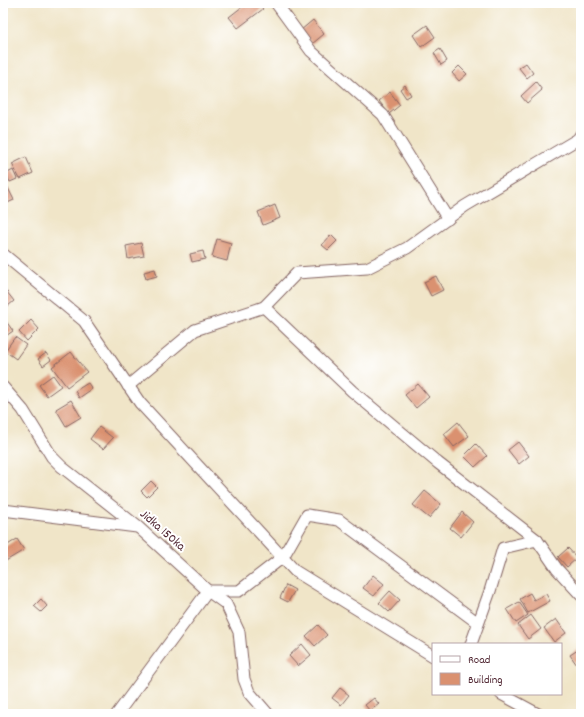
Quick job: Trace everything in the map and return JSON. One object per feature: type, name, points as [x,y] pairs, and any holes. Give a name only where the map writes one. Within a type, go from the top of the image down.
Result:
[{"type":"street","points":[[276,3],[311,51],[383,115],[448,219]]},
{"type":"street","points":[[128,386],[195,330],[264,307],[297,273],[367,268],[407,248],[465,206],[578,139],[581,134]]},
{"type":"street","points":[[3,254],[84,321],[140,403],[295,570],[432,655]]},
{"type":"street","points":[[264,307],[358,396],[438,463],[537,540],[557,569],[581,594]]},
{"type":"street","name":"Jidka 150ka","points":[[3,387],[22,410],[52,457],[138,527],[208,591],[226,604],[239,632],[244,678],[249,692],[268,714]]},
{"type":"street","points":[[5,512],[138,527]]},
{"type":"street","points":[[117,714],[208,591],[239,591],[283,557],[307,515],[339,520],[478,623]]},
{"type":"street","points":[[471,643],[503,548],[537,540]]},
{"type":"street","points":[[503,695],[538,714]]},
{"type":"building","points":[[247,3],[258,3],[263,9],[238,28],[229,17]]},
{"type":"building","points":[[313,20],[324,34],[312,44],[301,30]]},
{"type":"building","points":[[427,25],[435,37],[421,47],[413,35]]},
{"type":"building","points":[[440,49],[447,61],[441,65],[434,53]]},
{"type":"building","points":[[526,63],[533,73],[527,78],[519,68]]},
{"type":"building","points":[[459,66],[467,74],[459,81],[452,73]]},
{"type":"building","points":[[536,82],[542,90],[527,103],[521,96]]},
{"type":"building","points":[[405,85],[411,95],[406,98],[400,89]]},
{"type":"building","points":[[390,92],[400,105],[389,114],[379,101]]},
{"type":"building","points":[[26,157],[33,173],[20,179],[12,164]]},
{"type":"building","points":[[13,170],[17,179],[10,182],[6,174]]},
{"type":"building","points":[[3,178],[14,200],[3,205]]},
{"type":"building","points":[[275,205],[280,218],[263,225],[258,212]]},
{"type":"building","points":[[331,235],[337,241],[328,250],[322,245]]},
{"type":"building","points":[[217,239],[231,243],[227,261],[212,257]]},
{"type":"building","points":[[141,243],[144,256],[128,259],[126,246]]},
{"type":"building","points":[[203,251],[205,259],[192,262],[190,254]]},
{"type":"building","points":[[155,269],[157,276],[146,279],[144,272]]},
{"type":"building","points":[[436,276],[443,290],[431,296],[424,282]]},
{"type":"building","points":[[3,287],[14,301],[3,310]]},
{"type":"building","points":[[3,317],[13,331],[3,338]]},
{"type":"building","points":[[31,320],[39,329],[27,341],[19,332]]},
{"type":"building","points":[[15,337],[26,345],[16,359],[5,351]]},
{"type":"building","points":[[71,352],[87,372],[67,387],[52,367]]},
{"type":"building","points":[[46,353],[51,360],[43,366],[38,359]]},
{"type":"building","points":[[53,375],[61,386],[47,396],[39,385]]},
{"type":"building","points":[[88,383],[92,389],[79,398],[75,391]]},
{"type":"building","points":[[418,384],[429,397],[416,408],[405,395]]},
{"type":"building","points":[[71,400],[81,417],[66,426],[56,409]]},
{"type":"building","points":[[458,422],[469,436],[454,447],[444,434]]},
{"type":"building","points":[[99,427],[113,438],[103,449],[90,439]]},
{"type":"building","points":[[518,442],[529,456],[519,464],[508,450]]},
{"type":"building","points":[[476,444],[487,456],[475,467],[464,456]]},
{"type":"building","points":[[151,481],[157,487],[147,497],[141,491]]},
{"type":"building","points":[[425,491],[441,504],[429,518],[413,505]]},
{"type":"building","points":[[462,512],[473,522],[461,537],[450,528]]},
{"type":"building","points":[[17,539],[24,550],[4,562],[3,548]]},
{"type":"building","points":[[568,548],[577,558],[567,567],[558,557]]},
{"type":"building","points":[[373,575],[384,584],[374,596],[363,588]]},
{"type":"building","points":[[286,585],[295,590],[288,602],[280,598]]},
{"type":"building","points":[[390,591],[400,600],[389,612],[379,603]]},
{"type":"building","points":[[530,593],[534,600],[546,594],[550,601],[528,613],[520,599]]},
{"type":"building","points":[[41,599],[47,606],[41,612],[34,606]]},
{"type":"building","points":[[519,602],[528,615],[516,623],[507,609]]},
{"type":"building","points":[[531,615],[541,629],[528,639],[518,625]]},
{"type":"building","points":[[556,619],[566,633],[554,642],[544,628]]},
{"type":"building","points":[[318,625],[327,635],[315,646],[306,636]]},
{"type":"building","points":[[302,644],[311,655],[298,666],[289,656]]},
{"type":"building","points":[[581,648],[581,667],[579,668],[570,655]]},
{"type":"building","points":[[340,688],[349,695],[341,705],[332,698]]},
{"type":"building","points":[[374,698],[379,704],[370,711],[365,705]]}]
